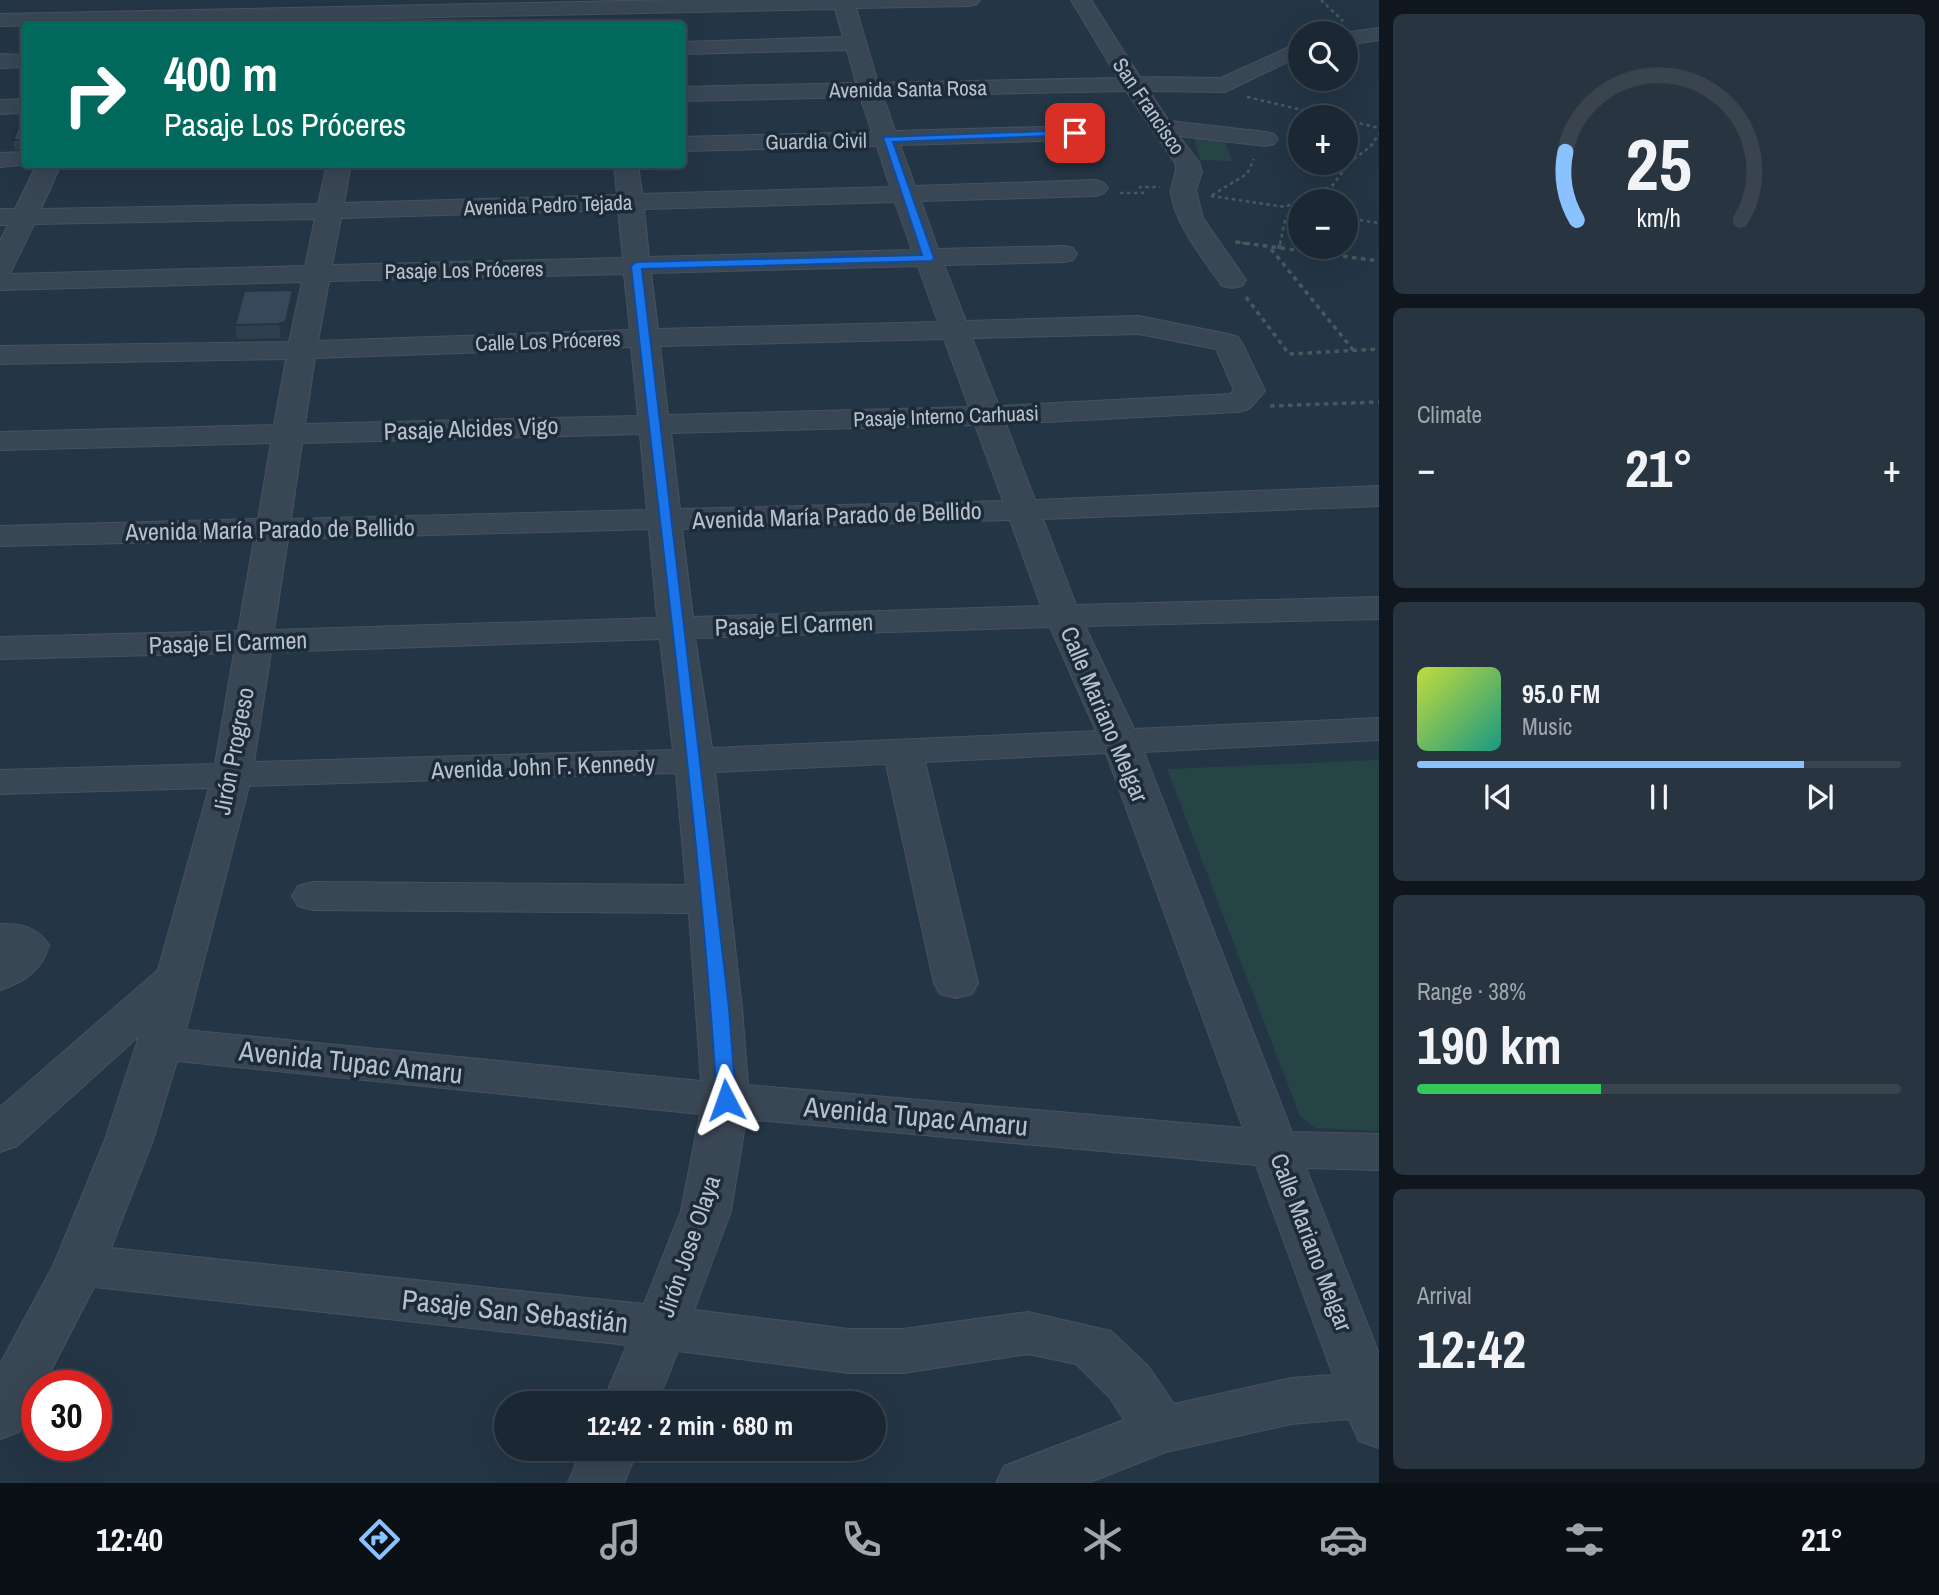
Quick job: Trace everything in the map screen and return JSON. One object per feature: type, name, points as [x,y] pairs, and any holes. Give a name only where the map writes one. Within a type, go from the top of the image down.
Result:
[{"type":"street","points":[[0,20],[120,14],[605,11],[843,1],[970,0]]},
{"type":"street","name":"San Francisco","points":[[1081,0],[1161,128],[1187,162],[1190,172],[1183,190],[1190,218],[1232,280]]},
{"type":"street","name":"Calle Mariano Melgar","points":[[843,1],[869,90],[928,258],[1022,510],[1062,615],[1121,743],[1376,1404]]},
{"type":"street","points":[[1358,37],[1379,34]]},
{"type":"street","points":[[686,48],[855,43]]},
{"type":"street","name":"Avenida Santa Rosa","points":[[686,94],[1133,84],[1225,85],[1288,54]]},
{"type":"street","points":[[0,61],[21,61]]},
{"type":"street","points":[[0,107],[21,106]]},
{"type":"street","points":[[1161,128],[1201,130],[1266,139]]},
{"type":"street","name":"Guardia Civil","points":[[686,144],[1075,133]]},
{"type":"street","points":[[0,160],[21,159]]},
{"type":"street","points":[[0,270],[13,217],[45,168]]},
{"type":"street","name":"Jirón Progreso","points":[[0,1416],[79,1265],[129,1140],[160,1043],[232,776],[302,350],[338,168]]},
{"type":"street","name":"Jirón Jose Olaya","points":[[626,168],[676,628],[694,761],[726,1100],[716,1169],[706,1211],[634,1391]]},
{"type":"street","name":"Avenida Pedro Tejada","points":[[13,217],[630,203],[1095,188]]},
{"type":"street","name":"Pasaje Los Próceres","points":[[0,282],[1064,254]]},
{"type":"street","name":"Calle Los Próceres","points":[[0,355],[302,350],[644,338],[1139,326],[1228,344],[1250,391],[1238,403]]},
{"type":"street","name":"Pasaje Interno Carhuasi","points":[[654,423],[987,416],[1238,403]]},
{"type":"street","name":"Pasaje Alcides Vigo","points":[[288,434],[654,423]]},
{"type":"street","points":[[0,441],[288,434]]},
{"type":"street","name":"Avenida María Parado de Bellido","points":[[0,536],[1022,510],[1379,496]]},
{"type":"street","name":"Pasaje El Carmen","points":[[0,648],[1062,615],[1379,608]]},
{"type":"street","name":"Avenida John F. Kennedy","points":[[0,782],[694,761],[1379,729]]},
{"type":"street","points":[[904,752],[956,983]]},
{"type":"street","points":[[313,896],[708,899]]},
{"type":"street","points":[[0,938],[16,938],[27,945],[24,956],[0,975]]},
{"type":"street","points":[[0,1135],[176,978]]},
{"type":"street","name":"Avenida Tupac Amaru","points":[[160,1043],[726,1100],[1277,1149],[1379,1152]]},
{"type":"street","name":"Pasaje San Sebastián","points":[[79,1265],[660,1327],[849,1351],[903,1351],[1028,1333],[1092,1346],[1129,1382],[1161,1430]]},
{"type":"street","points":[[1024,1483],[1161,1430],[1291,1401],[1376,1404]]},
{"type":"street","points":[[596,1483],[605,1461]]},
{"type":"path","points":[[1198,86],[1288,107]]},
{"type":"path","points":[[1358,123],[1379,128]]},
{"type":"path","points":[[1325,189],[1332,186],[1350,162],[1370,147],[1379,134]]},
{"type":"path","points":[[1211,196],[1247,174],[1266,139]]},
{"type":"path","points":[[1095,188],[1100,196],[1108,195],[1108,187],[1115,186],[1118,193],[1143,193],[1140,187],[1174,184],[1175,189],[1183,190]]},
{"type":"path","points":[[1220,197],[1281,208],[1288,205]]},
{"type":"path","points":[[1279,249],[1288,215]]},
{"type":"path","points":[[1358,220],[1379,223]]},
{"type":"path","points":[[1203,237],[1379,261]]},
{"type":"path","points":[[1270,248],[1354,351]]},
{"type":"path","points":[[1232,280],[1289,354],[1379,349]]},
{"type":"path","points":[[1238,403],[1263,406],[1379,402]]},
{"type":"green space","points":[[1194,137],[1224,138],[1232,161],[1200,160]]},
{"type":"green space","points":[[1379,760],[1379,1131],[1315,1128],[1300,1116],[1167,769]]},
{"type":"building","points":[[21,121],[21,140],[13,140]]},
{"type":"building","points":[[293,290],[286,321],[279,324],[235,325],[244,291]]},
{"type":"route","points":[[726,1100],[720,1008],[694,761],[676,628],[636,266],[928,258],[887,139],[1075,133]]}]
